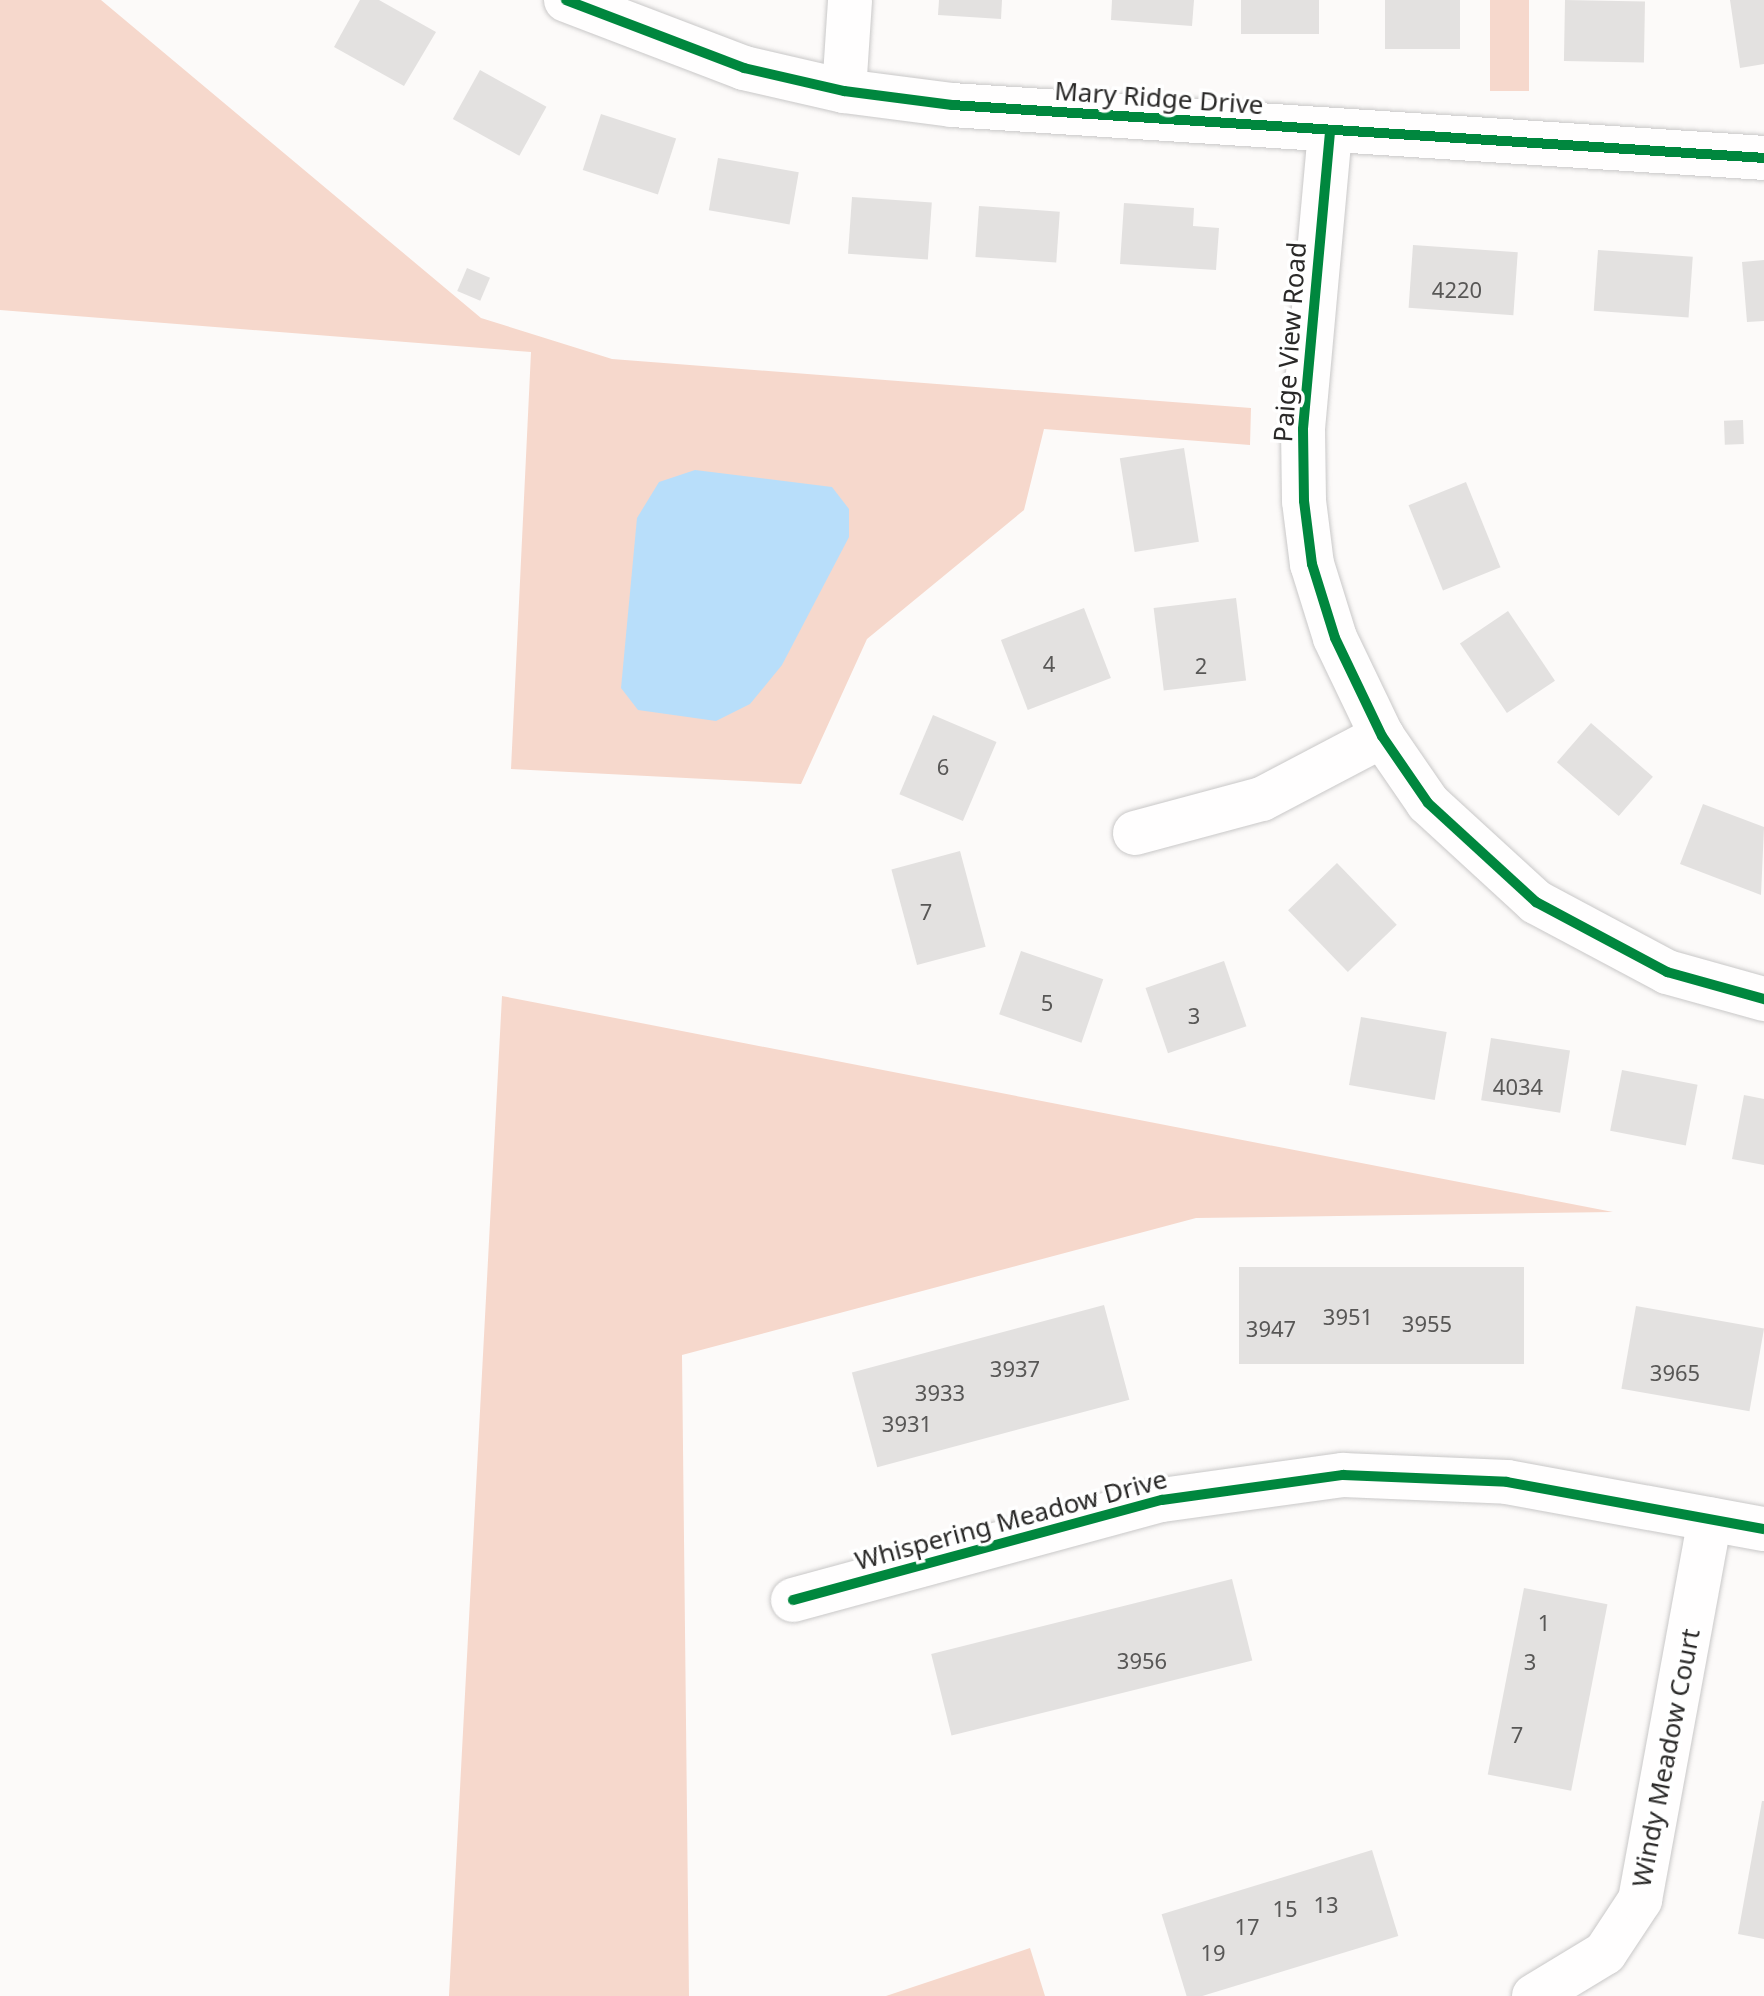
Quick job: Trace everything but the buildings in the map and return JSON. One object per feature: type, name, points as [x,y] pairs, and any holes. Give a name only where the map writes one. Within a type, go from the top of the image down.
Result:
[{"type":"street","name":"Mary Ridge Drive","points":[[566,0],[744,68],[844,91],[1330,132],[1764,158]]},
{"type":"street","points":[[844,91],[850,0]]},
{"type":"street","name":"Paige View Road","points":[[1330,132],[1303,429],[1304,501],[1312,564],[1335,638],[1382,736],[1428,803],[1536,902],[1667,972],[1764,999]]},
{"type":"street","points":[[1135,833],[1262,799],[1382,736]]},
{"type":"street","name":"Whispering Meadow Drive","points":[[793,1600],[1162,1500],[1343,1475],[1507,1482],[1764,1529]]},
{"type":"street","name":"Windy Meadow Court","points":[[1534,1996],[1605,1953],[1640,1900],[1710,1519]]},
{"type":"shaded area","points":[[0,0],[101,0],[481,318],[612,359],[1251,408],[1250,445],[1044,429],[1024,510],[867,639],[801,784],[511,769],[531,352],[0,310]]},
{"type":"shaded area","points":[[1490,0],[1529,0],[1529,91],[1490,91]]},
{"type":"shaded area","points":[[502,996],[1613,1212],[1196,1218],[682,1355],[689,1996],[449,1996]]},
{"type":"shaded area","points":[[1030,1948],[1045,1996],[886,1996]]},
{"type":"water","points":[[695,470],[832,487],[849,509],[849,537],[782,665],[750,704],[716,721],[638,710],[621,688],[637,518],[659,482]]},
{"type":"cycle path","points":[[566,0],[744,68],[844,91],[952,105],[1764,158]]},
{"type":"cycle path","points":[[1330,132],[1303,429],[1304,501],[1312,564],[1335,638],[1382,736],[1428,803],[1536,902],[1667,972],[1764,999]]},
{"type":"cycle path","points":[[793,1600],[1162,1500],[1343,1475],[1507,1482],[1764,1529]]}]
